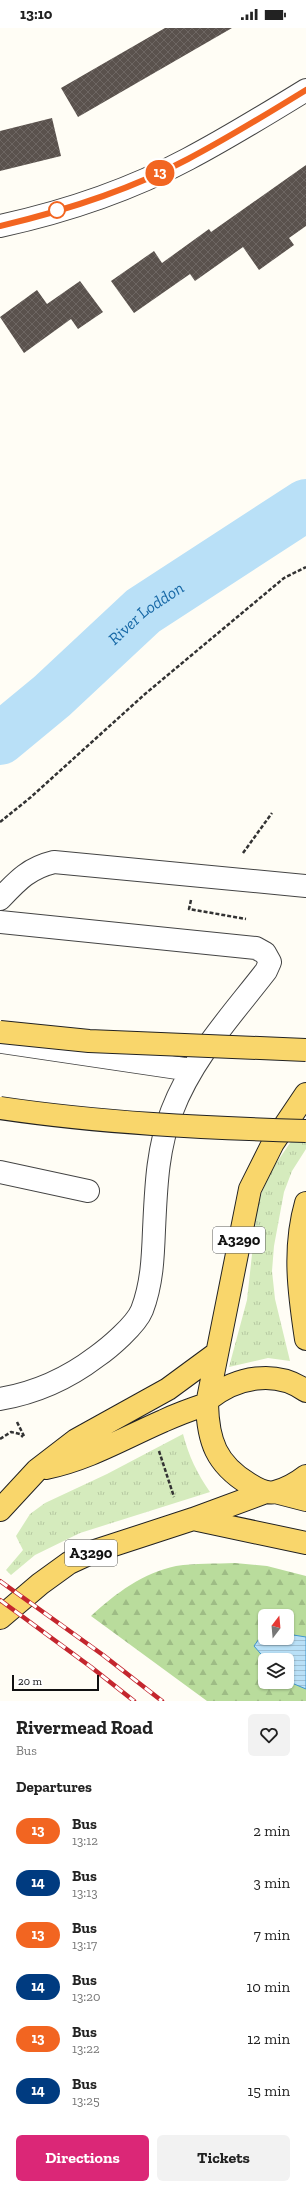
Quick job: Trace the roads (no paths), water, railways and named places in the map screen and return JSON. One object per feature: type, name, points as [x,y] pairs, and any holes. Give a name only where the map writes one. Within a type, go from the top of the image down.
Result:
[{"type":"main road","points":[[0,1032],[89,1041],[306,1050]]},
{"type":"main road","name":"A3290","points":[[208,1402],[250,1189],[273,1143],[306,1094]]},
{"type":"main road","points":[[0,1108],[112,1122],[306,1132]]},
{"type":"main road","points":[[306,1203],[300,1232],[298,1255],[298,1275],[306,1339]]},
{"type":"main road","points":[[0,1510],[37,1470],[76,1440],[168,1389],[217,1353]]},
{"type":"main road","points":[[37,1470],[67,1464],[116,1445],[164,1421],[208,1402],[221,1389],[234,1383],[257,1378],[276,1378],[297,1384],[306,1391]]},
{"type":"main road","points":[[208,1402],[210,1438],[224,1464],[243,1481],[271,1492],[306,1500]]},
{"type":"main road","points":[[271,1492],[295,1484],[306,1476]]},
{"type":"main road","name":"A3290","points":[[0,1618],[40,1584],[70,1563],[121,1542],[271,1492]]},
{"type":"main road","points":[[193,1519],[306,1543]]},
{"type":"street","points":[[0,226],[98,198],[146,179],[188,160],[306,90]]},
{"type":"street","points":[[0,899],[23,875],[38,866],[54,862],[306,886]]},
{"type":"street","points":[[0,922],[256,948],[265,953],[270,962],[266,971],[191,1070],[172,1111],[159,1156],[152,1274],[142,1312],[114,1344],[86,1365],[57,1381],[27,1394],[0,1399]]},
{"type":"street","points":[[0,1042],[191,1070]]},
{"type":"street","points":[[0,1172],[88,1191]]},
{"type":"water","points":[[294,1635],[306,1637],[306,1689],[294,1684],[294,1653],[260,1653],[254,1646],[258,1640],[258,1645],[294,1645]]},
{"type":"waterway","name":"River Loddon","points":[[0,739],[52,696],[143,611],[306,505]]},
{"type":"railway","points":[[0,1581],[103,1655],[162,1701]]},
{"type":"railway","points":[[0,1600],[91,1667],[134,1701]]}]
